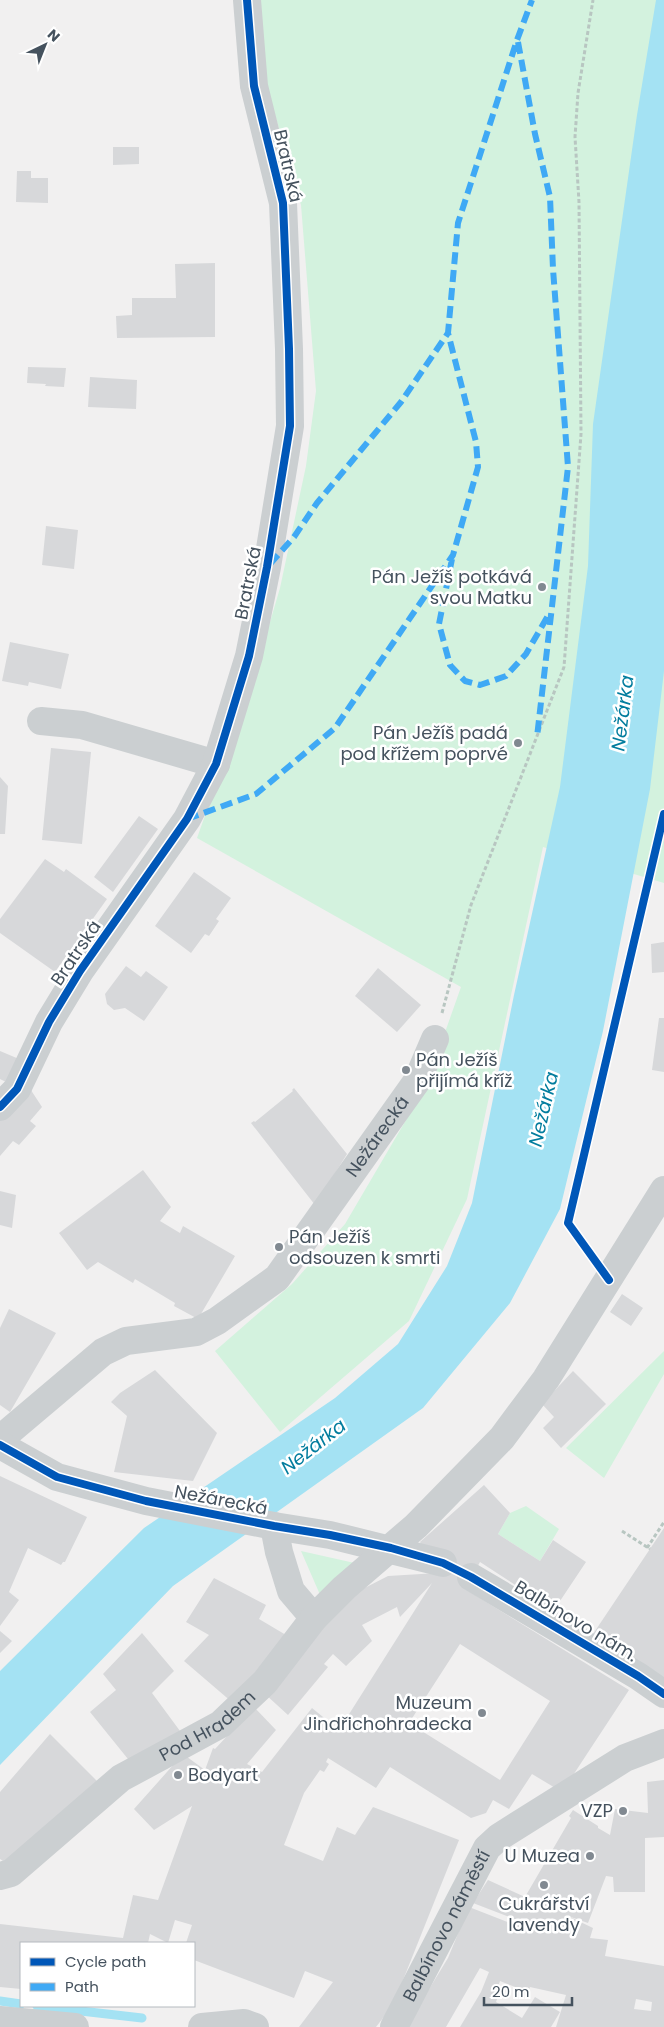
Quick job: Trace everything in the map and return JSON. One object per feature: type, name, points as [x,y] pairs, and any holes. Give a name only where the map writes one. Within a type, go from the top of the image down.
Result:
[{"type":"street","name":"Bratrská","points":[[0,1107],[17,1089],[49,1022],[80,971],[187,818],[216,764],[249,656],[267,567],[290,426],[290,350],[283,203],[254,86],[247,0]]},
{"type":"street","points":[[41,721],[82,725],[216,764]]},
{"type":"street","name":"Nežárecká","points":[[0,1440],[103,1352],[126,1340],[196,1332],[217,1321],[277,1278],[417,1081],[436,1039]]},
{"type":"street","points":[[391,1548],[434,1509],[502,1438],[546,1379],[664,1190]]},
{"type":"street","name":"Nežárecká","points":[[0,1446],[57,1477],[146,1501],[330,1535],[391,1548],[444,1563]]},
{"type":"street","points":[[274,1526],[279,1552],[291,1591],[314,1618]]},
{"type":"street","name":"Pod Hradem","points":[[0,1876],[11,1873],[122,1778],[221,1724],[265,1682],[314,1618],[344,1588],[391,1548]]},
{"type":"street","name":"Balbínovo nám.","points":[[471,1577],[638,1676],[664,1694]]},
{"type":"street","name":"Balbínovo náměstí","points":[[394,2027],[487,1848],[499,1837],[625,1758],[664,1743]]},
{"type":"street","points":[[0,2020],[75,2027]]},
{"type":"street","points":[[202,2027],[247,2026]]},
{"type":"path","points":[[436,1039],[471,905],[564,667],[581,434],[579,202],[575,138],[578,93],[593,0]]},
{"type":"path","points":[[622,1531],[648,1549],[664,1522]]},
{"type":"green space","points":[[255,0],[664,0],[664,883],[543,847],[467,1199],[409,1321],[280,1432],[215,1351],[292,1284],[345,1224],[426,1086],[461,987],[197,838],[250,690],[280,588],[306,466],[316,391],[301,205],[267,87]]},
{"type":"green space","points":[[664,1351],[664,1374],[604,1478],[566,1448]]},
{"type":"green space","points":[[526,1506],[559,1529],[540,1561],[498,1534],[510,1513]]},
{"type":"green space","points":[[301,1551],[359,1564],[321,1597]]},
{"type":"water","name":"Nežárka","points":[[656,0],[664,0],[664,671],[650,789],[603,1031],[560,1209],[510,1303],[423,1408],[173,1586],[0,1765],[0,1671],[144,1528],[335,1398],[398,1344],[447,1266],[472,1203],[514,995],[560,787],[588,566],[593,424],[637,115]]},
{"type":"building","points":[[113,147],[139,147],[139,164],[113,165]]},
{"type":"building","points":[[17,171],[31,171],[31,178],[48,178],[48,203],[16,202]]},
{"type":"building","points":[[215,263],[215,337],[117,338],[116,316],[132,315],[132,298],[176,298],[175,264]]},
{"type":"building","points":[[28,367],[66,368],[64,387],[27,383]]},
{"type":"building","points":[[90,377],[137,380],[136,409],[88,407]]},
{"type":"building","points":[[46,526],[78,530],[74,569],[42,565]]},
{"type":"building","points":[[10,642],[69,654],[61,689],[29,682],[28,686],[2,681]]},
{"type":"building","points":[[51,748],[91,752],[82,844],[42,840]]},
{"type":"building","points":[[0,777],[8,786],[5,834],[0,834]]},
{"type":"building","points":[[139,816],[158,829],[113,892],[94,877]]},
{"type":"building","points":[[45,859],[64,872],[66,869],[107,899],[55,972],[0,933],[0,919]]},
{"type":"building","points":[[194,872],[231,898],[216,919],[219,921],[209,936],[205,934],[191,953],[155,926]]},
{"type":"building","points":[[664,942],[664,972],[652,973],[651,944]]},
{"type":"building","points":[[126,966],[141,977],[146,971],[168,987],[144,1021],[125,1008],[114,1010],[107,1004],[105,994]]},
{"type":"building","points":[[378,968],[421,1005],[397,1032],[355,996]]},
{"type":"building","points":[[659,1018],[664,1018],[664,1072],[652,1070]]},
{"type":"building","points":[[0,1051],[19,1059],[6,1082],[0,1079]]},
{"type":"building","points":[[25,1081],[42,1107],[30,1121],[36,1126],[19,1145],[13,1141],[0,1156],[0,1108]]},
{"type":"building","points":[[294,1088],[347,1154],[315,1205],[251,1123],[255,1122],[293,1091]]},
{"type":"building","points":[[143,1170],[171,1207],[160,1221],[180,1233],[183,1226],[235,1256],[198,1319],[174,1306],[175,1303],[135,1279],[133,1283],[98,1262],[87,1270],[59,1233]]},
{"type":"building","points":[[0,1191],[16,1195],[12,1228],[0,1225]]},
{"type":"building","points":[[622,1294],[643,1308],[631,1326],[610,1312]]},
{"type":"building","points":[[9,1309],[56,1333],[10,1412],[0,1405],[0,1328]]},
{"type":"building","points":[[155,1370],[217,1433],[193,1481],[114,1472],[127,1416],[111,1402],[120,1393]]},
{"type":"building","points":[[573,1371],[606,1404],[561,1448],[543,1428],[554,1417],[542,1404]]},
{"type":"building","points":[[0,1476],[87,1517],[65,1562],[61,1565],[28,1548],[9,1592],[19,1600],[0,1626]]},
{"type":"building","points":[[484,1485],[510,1513],[498,1534],[540,1561],[553,1540],[586,1562],[554,1610],[480,1562],[465,1589],[629,1690],[562,1792],[532,1774],[509,1809],[493,1800],[486,1813],[471,1818],[390,1767],[376,1788],[328,1758],[326,1762],[329,1764],[324,1772],[320,1770],[304,1793],[284,1845],[323,1861],[337,1827],[355,1835],[373,1807],[459,1840],[393,2005],[376,2027],[299,2027],[333,1982],[305,1971],[294,1998],[195,1960],[195,1942],[186,1942],[192,1925],[175,1920],[168,1942],[150,1934],[148,1942],[20,1942],[20,1989],[0,1987],[0,1924],[123,1938],[133,1895],[158,1900],[192,1806],[154,1830],[134,1809],[183,1754],[205,1770],[213,1748],[215,1749],[254,1707],[276,1730],[247,1764],[262,1772],[312,1708],[339,1730],[432,1583],[400,1617],[397,1607],[362,1625],[372,1641],[346,1666],[333,1654],[324,1664],[328,1667],[288,1715],[265,1694],[347,1597],[388,1576],[438,1573],[420,1542]],"holes":[[[460,1644],[550,1701],[500,1780],[409,1723]]]},
{"type":"building","points":[[664,1528],[664,1679],[593,1634]]},
{"type":"building","points":[[214,1578],[266,1605],[259,1619],[286,1635],[233,1703],[184,1661],[209,1635],[186,1622]]},
{"type":"building","points":[[0,1631],[12,1641],[0,1653]]},
{"type":"building","points":[[142,1633],[174,1671],[152,1693],[180,1731],[132,1764],[90,1712],[116,1690],[103,1674]]},
{"type":"building","points":[[50,1734],[97,1781],[6,1863],[0,1859],[0,1792]]},
{"type":"building","points":[[664,1780],[664,1837],[645,1838],[645,1892],[614,1892],[613,1877],[606,1876],[588,1923],[568,1916],[593,1928],[590,1938],[608,1940],[605,1956],[664,1966],[664,2027],[556,2027],[566,1995],[530,1987],[528,1992],[500,1981],[495,1994],[498,1996],[496,2002],[522,2018],[535,1997],[560,2012],[551,2027],[460,2027],[481,1992],[489,1972],[480,1968],[446,2027],[406,2027],[448,1958],[469,1907],[515,1925],[517,1920],[473,1903],[488,1880],[525,1897],[571,1818],[569,1816],[573,1810],[610,1835],[615,1809],[648,1813],[647,1782]],"holes":[[[636,1999],[652,2002],[651,2011],[634,2009]]]},
{"type":"waterway","points":[[0,2001],[20,2004]]},
{"type":"waterway","points":[[46,2007],[142,2018]]},
{"type":"marked path","points":[[187,819],[256,794],[335,728],[453,555],[478,467],[476,442],[448,333],[458,223],[517,40],[532,0]]},
{"type":"marked path","points":[[518,42],[535,134],[550,197],[553,269],[568,467],[537,737]]},
{"type":"marked path","points":[[270,564],[294,537],[317,503],[401,402],[448,333]]},
{"type":"marked path","points":[[452,559],[439,624],[450,665],[465,681],[480,685],[506,676],[526,654],[549,614]]},
{"type":"cycle path","points":[[0,1107],[17,1089],[49,1022],[80,971],[187,819],[216,764],[249,656],[267,567],[290,426],[283,203],[254,86],[247,0]]},
{"type":"cycle path","points":[[609,1280],[568,1223],[664,814]]},
{"type":"cycle path","points":[[0,1445],[57,1477],[146,1501],[330,1535],[391,1548],[443,1563],[471,1577],[638,1676],[664,1694]]},
{"type":"place","name":"Pán Ježíš potkává svou Matku","points":[[542,587]]},
{"type":"place","name":"Pán Ježíš padá pod křížem poprvé","points":[[518,743]]},
{"type":"place","name":"Pán Ježíš přijímá kříž","points":[[406,1070]]},
{"type":"place","name":"Pán Ježíš odsouzen k smrti","points":[[279,1247]]},
{"type":"place","name":"Muzeum Jindřichohradecka","points":[[482,1713]]},
{"type":"place","name":"Bodyart","points":[[178,1775]]},
{"type":"place","name":"VZP","points":[[623,1811]]},
{"type":"place","name":"U Muzea","points":[[590,1856]]},
{"type":"place","name":"Cukrářství lavendy","points":[[544,1885]]}]
